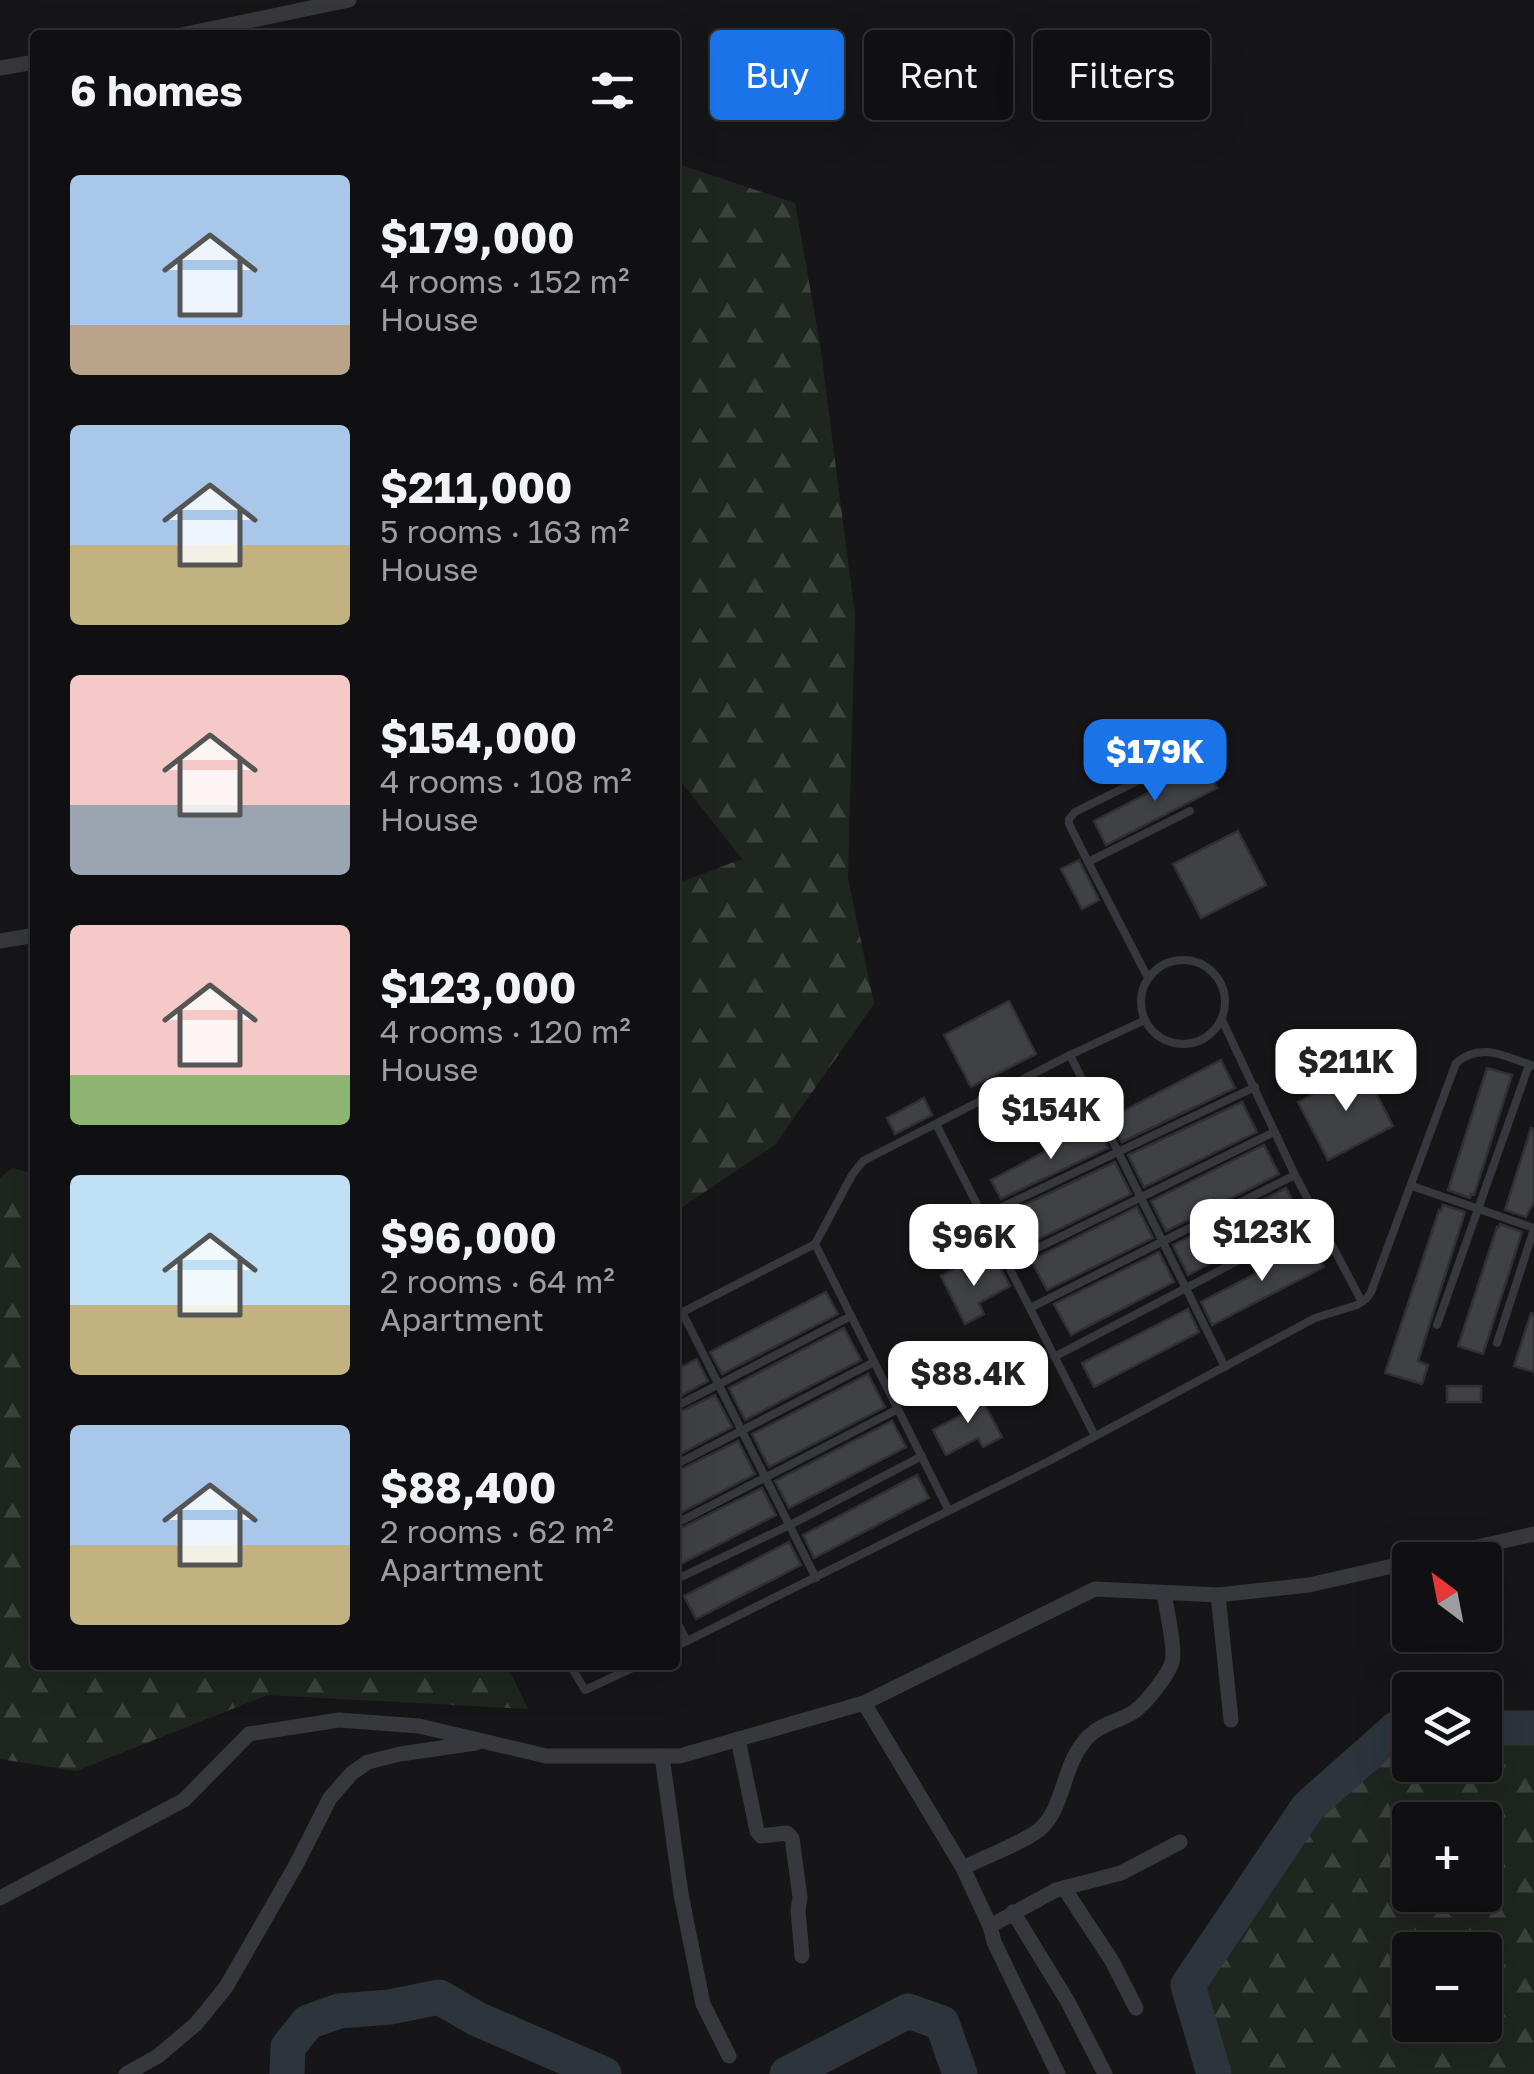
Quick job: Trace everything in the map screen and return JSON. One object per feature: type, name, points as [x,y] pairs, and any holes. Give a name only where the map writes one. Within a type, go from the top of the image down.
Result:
[{"type":"street","points":[[240,29],[284,7],[348,0]]},
{"type":"street","points":[[0,68],[30,63]]},
{"type":"street","points":[[0,941],[30,936]]},
{"type":"street","points":[[1499,1542],[1534,1534]]},
{"type":"street","points":[[0,1898],[184,1800],[249,1734],[339,1720],[420,1726],[546,1756],[680,1756],[864,1704],[1095,1589],[1218,1595],[1309,1585],[1392,1566]]},
{"type":"street","points":[[963,1868],[1036,1832],[1049,1819],[1075,1754],[1090,1735],[1110,1721],[1134,1712],[1167,1672],[1174,1659],[1164,1593]]},
{"type":"street","points":[[1218,1595],[1231,1720]]},
{"type":"street","points":[[864,1704],[963,1868],[1058,2074]]},
{"type":"street","points":[[738,1739],[757,1831],[761,1836],[787,1833],[792,1838],[802,1956]]},
{"type":"street","points":[[126,2074],[158,2056],[196,2024],[226,1986],[330,1798],[352,1773],[368,1762],[400,1754],[485,1742]]},
{"type":"street","points":[[662,1756],[681,1894],[703,2004],[729,2056]]},
{"type":"street","points":[[990,1926],[1064,1888],[1120,1873],[1180,1842]]},
{"type":"street","points":[[1064,1888],[1112,1961],[1136,2008]]},
{"type":"street","points":[[1013,1912],[1068,2002],[1105,2074]]},
{"type":"lane","points":[[1148,978],[1069,819],[1075,812],[1174,763]]},
{"type":"lane","points":[[1088,862],[1190,812]]},
{"type":"lane","points":[[1172,961],[1200,963],[1221,982],[1226,1001],[1222,1020],[1201,1040],[1183,1044],[1164,1040],[1145,1020],[1141,1003],[1148,978],[1172,961]]},
{"type":"lane","points":[[680,1313],[815,1244],[863,1161],[1145,1020]]},
{"type":"lane","points":[[1222,1020],[1274,1132],[1362,1302]]},
{"type":"lane","points":[[680,1644],[949,1511],[1315,1318],[1362,1302],[1371,1292],[1456,1064],[1483,1050],[1532,1066],[1437,1325]]},
{"type":"lane","points":[[1070,1055],[1225,1366]]},
{"type":"lane","points":[[983,1216],[1255,1088]]},
{"type":"lane","points":[[936,1124],[1094,1436]]},
{"type":"lane","points":[[1007,1263],[1274,1132]]},
{"type":"lane","points":[[1030,1308],[1295,1174]]},
{"type":"lane","points":[[1412,1186],[1534,1228],[1496,1343]]},
{"type":"lane","points":[[1054,1356],[1318,1219]]},
{"type":"lane","points":[[815,1244],[949,1511]]},
{"type":"lane","points":[[680,1316],[816,1578]]},
{"type":"lane","points":[[680,1404],[851,1316]]},
{"type":"lane","points":[[680,1462],[874,1362]]},
{"type":"lane","points":[[680,1521],[898,1409]]},
{"type":"lane","points":[[680,1578],[790,1526],[922,1456]]},
{"type":"lane","points":[[680,1628],[687,1641]]},
{"type":"lane","points":[[573,1670],[585,1690],[628,1670]]},
{"type":"green space","points":[[680,165],[795,203],[820,344],[855,615],[848,878],[874,1004],[775,1145],[680,1209],[680,882],[742,859],[680,780]]},
{"type":"green space","points":[[12,1168],[30,1173],[30,1670],[509,1670],[528,1709],[267,1695],[76,1771],[0,1759],[0,1178]]},
{"type":"green space","points":[[1502,1728],[1534,1728],[1534,2074],[1214,2074],[1188,1985],[1308,1807],[1392,1733],[1392,1782],[1502,1782]]},
{"type":"building","points":[[1152,731],[1161,748],[1127,766],[1118,749]]},
{"type":"building","points":[[1204,764],[1217,788],[1106,845],[1094,821]]},
{"type":"building","points":[[1238,831],[1266,885],[1201,918],[1173,864]]},
{"type":"building","points":[[1079,860],[1099,900],[1082,909],[1061,869]]},
{"type":"building","points":[[1009,1001],[1036,1054],[971,1087],[944,1035]]},
{"type":"building","points":[[1221,1060],[1235,1088],[1122,1142],[1110,1118]]},
{"type":"building","points":[[1363,1068],[1393,1126],[1328,1160],[1298,1102]]},
{"type":"building","points":[[1487,1068],[1512,1075],[1470,1198],[1448,1190]]},
{"type":"building","points":[[924,1098],[932,1115],[895,1134],[887,1118]]},
{"type":"building","points":[[1242,1102],[1257,1132],[1144,1187],[1128,1155]]},
{"type":"building","points":[[1096,1125],[1108,1148],[1001,1199],[991,1180]]},
{"type":"building","points":[[1531,1128],[1534,1202],[1526,1217],[1505,1210]]},
{"type":"building","points":[[1264,1145],[1279,1174],[1166,1231],[1151,1201]]},
{"type":"building","points":[[1115,1162],[1131,1194],[1024,1246],[1007,1213]]},
{"type":"building","points":[[1286,1188],[1301,1216],[1188,1275],[1173,1245]]},
{"type":"building","points":[[1443,1205],[1465,1212],[1418,1361],[1428,1365],[1422,1384],[1385,1373]]},
{"type":"building","points":[[1137,1207],[1153,1238],[1047,1290],[1031,1260]]},
{"type":"building","points":[[1500,1224],[1522,1232],[1483,1354],[1458,1346]]},
{"type":"building","points":[[1312,1244],[1324,1267],[1212,1325],[1201,1302]]},
{"type":"building","points":[[1159,1252],[1174,1282],[1071,1335],[1054,1304]]},
{"type":"building","points":[[997,1261],[1010,1286],[979,1303],[984,1314],[965,1324],[941,1276],[960,1266],[966,1277]]},
{"type":"building","points":[[826,1292],[838,1314],[722,1374],[710,1352]]},
{"type":"building","points":[[1188,1309],[1199,1332],[1094,1387],[1082,1363]]},
{"type":"building","points":[[1531,1313],[1534,1314],[1534,1372],[1514,1366]]},
{"type":"building","points":[[844,1328],[861,1360],[745,1420],[729,1388]]},
{"type":"building","points":[[697,1359],[708,1381],[680,1396],[680,1368]]},
{"type":"building","points":[[868,1374],[885,1407],[769,1467],[752,1434]]},
{"type":"building","points":[[1447,1386],[1481,1386],[1481,1402],[1447,1402]]},
{"type":"building","points":[[977,1390],[1002,1437],[983,1447],[978,1438],[946,1455],[933,1430],[965,1413],[958,1400]]},
{"type":"building","points":[[715,1395],[732,1427],[680,1454],[680,1412]]},
{"type":"building","points":[[892,1421],[906,1447],[789,1508],[775,1481]]},
{"type":"building","points":[[738,1441],[755,1474],[680,1513],[680,1470]]},
{"type":"building","points":[[917,1475],[929,1498],[814,1558],[803,1535]]},
{"type":"building","points":[[762,1488],[776,1515],[680,1564],[680,1529]]},
{"type":"building","points":[[789,1542],[801,1565],[696,1619],[684,1596]]},
{"type":"waterway","points":[[1502,1728],[1534,1728]]},
{"type":"waterway","points":[[1214,2074],[1188,1985],[1308,1807],[1392,1733]]},
{"type":"waterway","points":[[287,2074],[288,2047],[308,2022],[339,2011],[390,2007],[439,1997],[477,2019],[604,2074]]},
{"type":"waterway","points":[[787,2074],[908,2011],[942,2023],[960,2074]]}]
